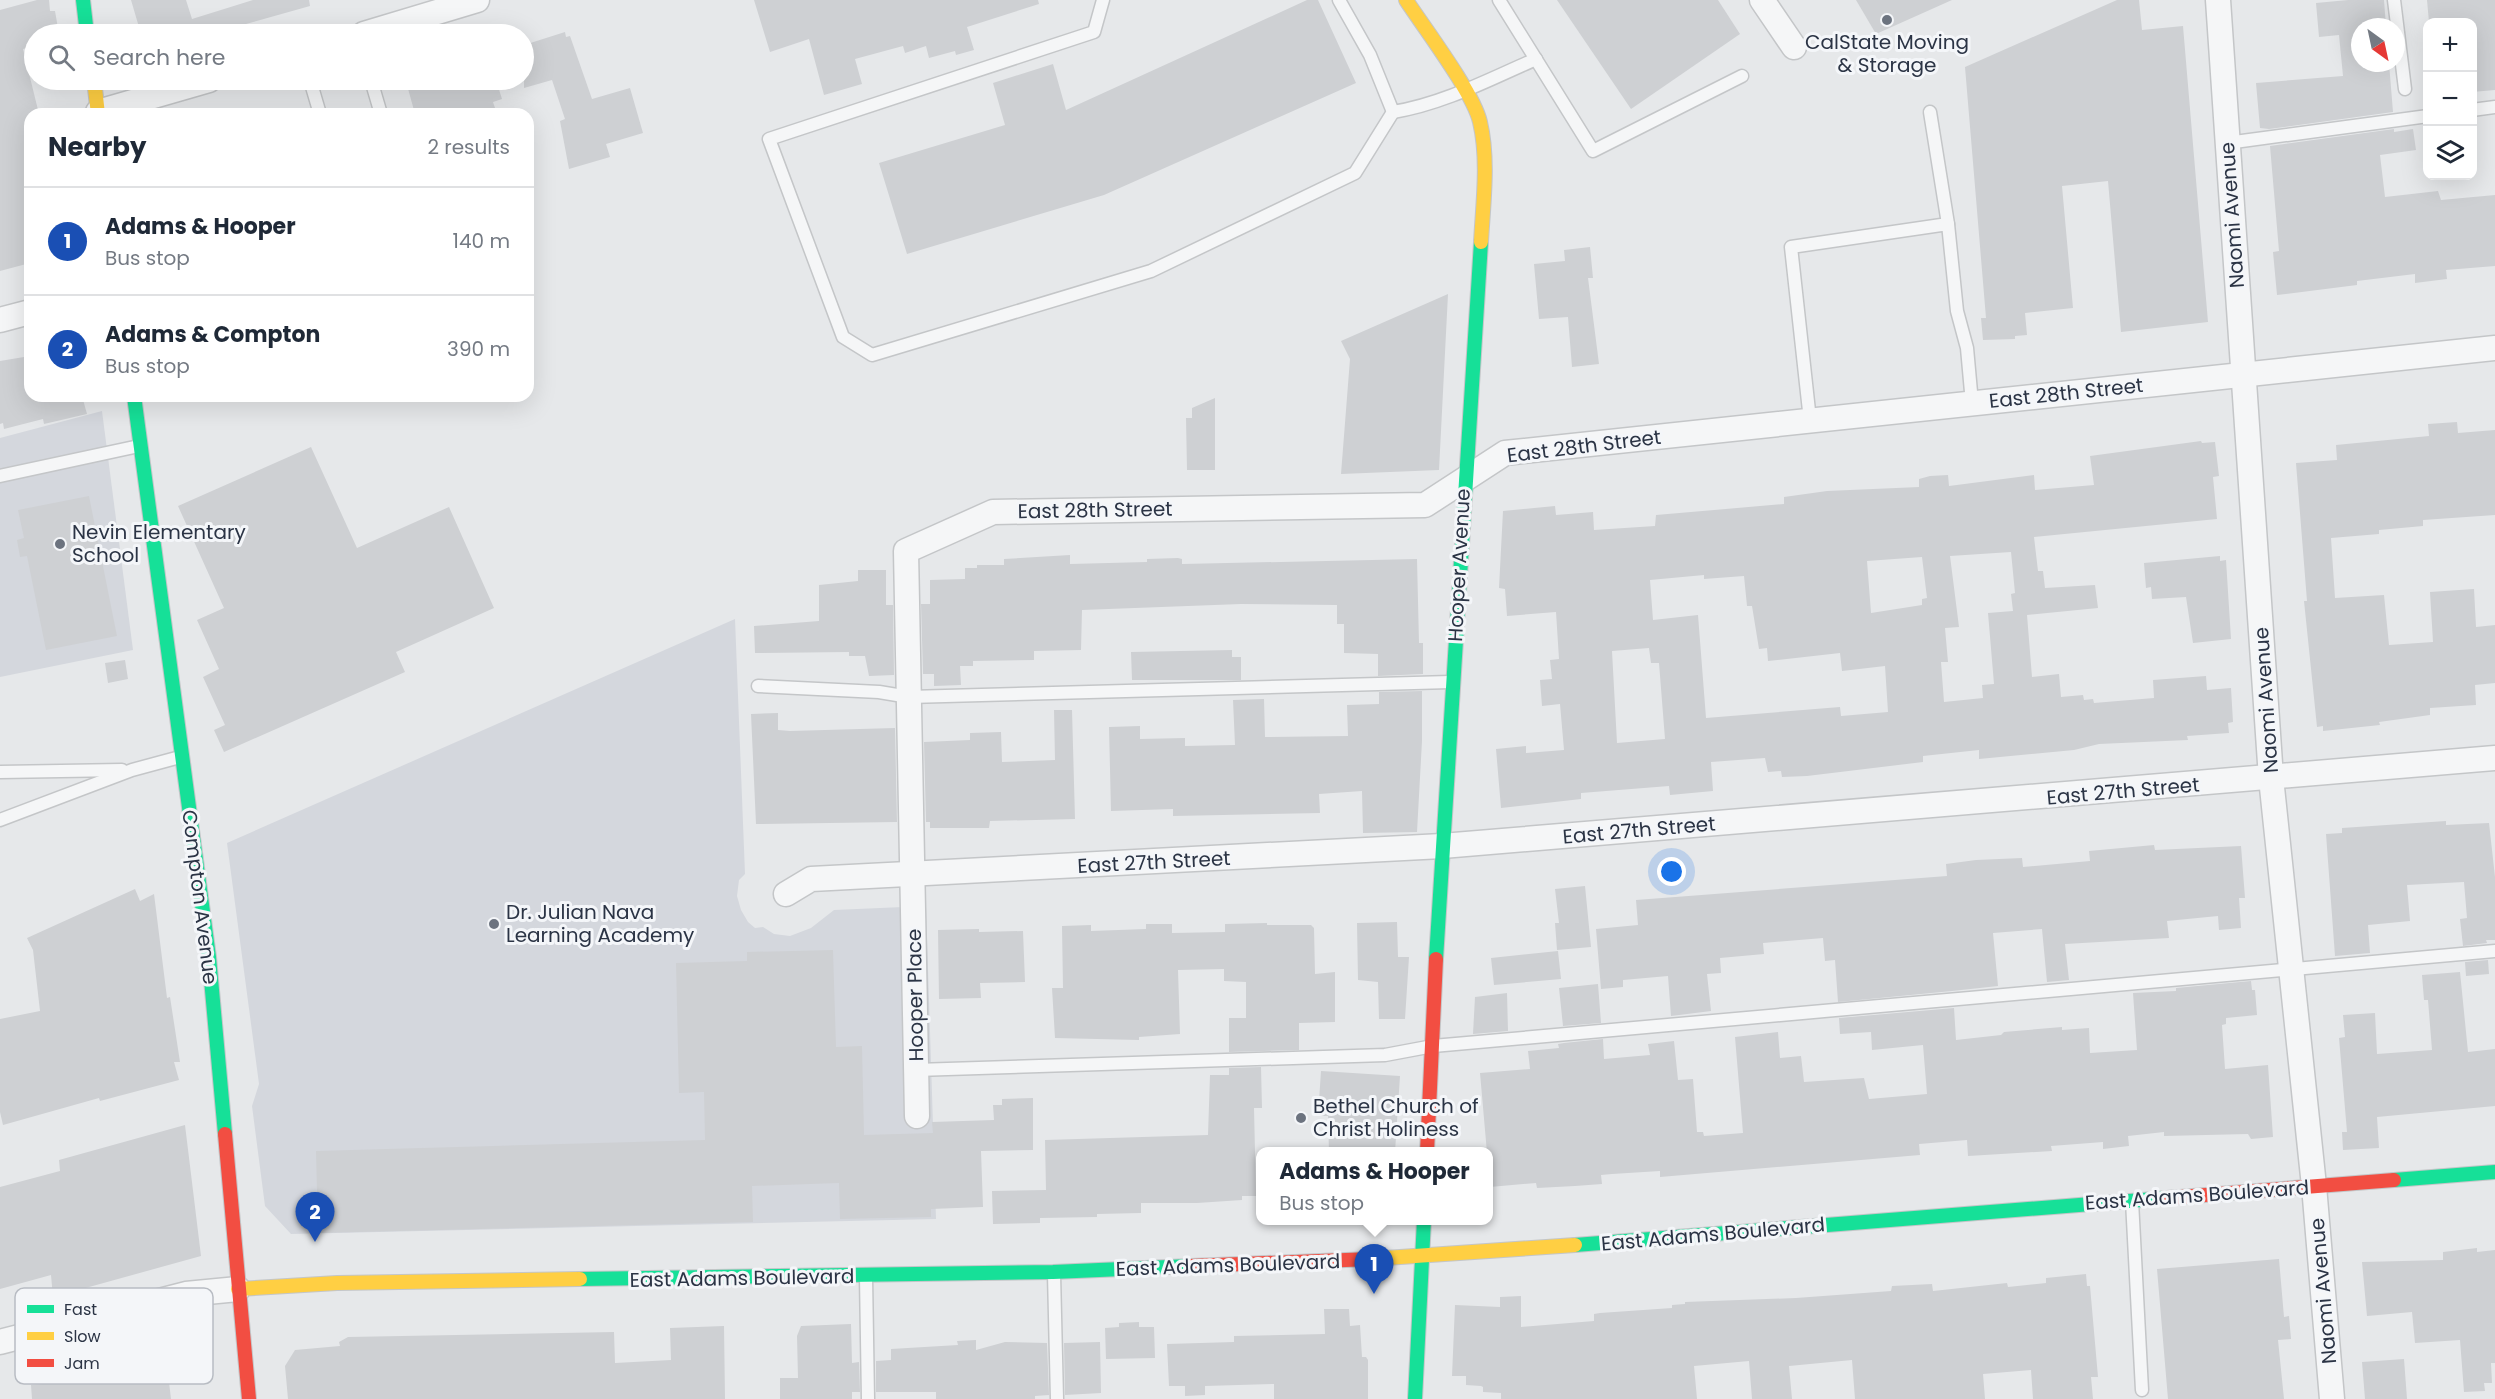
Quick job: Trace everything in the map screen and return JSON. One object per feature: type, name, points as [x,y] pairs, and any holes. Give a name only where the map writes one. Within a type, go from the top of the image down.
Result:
[{"type":"street","points":[[83,0],[86,24]]},
{"type":"street","points":[[397,24],[477,0]]},
{"type":"street","name":"Hooper Avenue","points":[[1406,0],[1464,90],[1480,121],[1484,146],[1483,204],[1442,846],[1427,1147]]},
{"type":"street","points":[[1762,0],[1794,47]]},
{"type":"street","name":"Naomi Avenue","points":[[2218,0],[2271,778],[2314,1186],[2332,1399]]},
{"type":"street","points":[[95,90],[97,108]]},
{"type":"street","points":[[115,108],[175,90]]},
{"type":"street","points":[[0,320],[24,314]]},
{"type":"street","name":"East 28th Street","points":[[913,875],[906,551],[993,512],[1425,505],[1505,453],[2495,348]]},
{"type":"street","name":"Compton Avenue","points":[[135,402],[209,957],[249,1399]]},
{"type":"street","name":"East 27th Street","points":[[786,894],[811,879],[1442,846],[2495,759]]},
{"type":"street","name":"Hooper Place","points":[[913,875],[917,1116]]},
{"type":"street","name":"East Adams Boulevard","points":[[213,1291],[338,1283],[1053,1272],[1422,1257],[2495,1172]]},
{"type":"street","points":[[1415,1399],[1424,1225]]},
{"type":"street","name":"East Adams Boulevard","points":[[0,1342],[15,1338]]},
{"type":"lane","points":[[1103,0],[1094,32],[769,139],[843,337],[872,355],[1151,270],[1355,173],[1392,111]]},
{"type":"lane","points":[[1339,0],[1370,55],[1392,111]]},
{"type":"lane","points":[[1499,0],[1593,151],[1742,76]]},
{"type":"lane","points":[[2394,0],[2405,89]]},
{"type":"lane","points":[[1392,111],[1412,108],[1464,90],[1536,59]]},
{"type":"lane","points":[[313,90],[318,108]]},
{"type":"lane","points":[[374,90],[379,108]]},
{"type":"lane","points":[[2477,109],[2495,107]]},
{"type":"lane","points":[[1930,112],[1948,224],[1957,310],[1967,348],[1972,403]]},
{"type":"lane","points":[[2227,143],[2423,117]]},
{"type":"lane","points":[[1810,420],[1791,247],[1948,224]]},
{"type":"lane","points":[[0,476],[140,446]]},
{"type":"lane","points":[[758,686],[879,692],[909,697],[1452,682]]},
{"type":"lane","points":[[0,820],[132,770],[182,757]]},
{"type":"lane","points":[[0,772],[132,770]]},
{"type":"lane","points":[[916,1070],[1385,1055],[1433,1046],[2495,951]]},
{"type":"lane","points":[[2132,1200],[2142,1390]]},
{"type":"lane","points":[[1053,1272],[1057,1399]]},
{"type":"lane","points":[[866,1276],[867,1399]]},
{"type":"shaded area","name":"Nevin Elementary School","points":[[102,411],[133,650],[0,677],[0,438]]},
{"type":"shaded area","name":"Dr. Julian Nava Learning Academy","points":[[735,619],[745,874],[739,880],[737,896],[748,922],[755,928],[763,927],[774,934],[790,936],[811,928],[834,910],[926,906],[936,1219],[291,1234],[265,1206],[252,1106],[259,1084],[227,843]]},
{"type":"building","points":[[37,0],[49,0],[50,11],[55,11],[57,24],[24,24],[24,90],[33,90],[38,108],[24,108],[24,265],[0,271],[0,10]]},
{"type":"building","points":[[131,0],[186,0],[192,19],[253,0],[309,0],[310,6],[246,24],[138,24]]},
{"type":"building","points":[[754,0],[1038,0],[1039,4],[967,27],[974,50],[956,55],[955,51],[929,58],[926,46],[905,53],[903,46],[855,59],[862,84],[824,95],[809,39],[770,52]]},
{"type":"building","points":[[1307,0],[1318,0],[1356,83],[1104,195],[907,254],[879,163],[1005,125],[993,83],[1053,64],[1066,110]]},
{"type":"building","points":[[1557,0],[1718,0],[1740,34],[1631,109]]},
{"type":"building","name":"CalState Moving & Storage","points":[[1856,0],[1952,0],[1876,34]]},
{"type":"building","points":[[2117,0],[2139,0],[2142,30],[2183,26],[2208,322],[2121,332],[2108,181],[2062,186],[2073,308],[2025,313],[2027,335],[2015,336],[2015,339],[1983,340],[1981,318],[1986,318],[1965,67]]},
{"type":"building","points":[[2384,0],[2385,18],[2351,18],[2351,72],[2390,72],[2393,112],[2269,129],[2260,128],[2256,83],[2343,76],[2339,35],[2319,37],[2316,3]]},
{"type":"building","points":[[2427,0],[2495,0],[2495,90],[2477,92],[2477,18],[2429,18]]},
{"type":"building","points":[[565,32],[566,37],[570,36],[592,99],[630,88],[643,133],[606,144],[610,157],[569,169],[560,121],[565,119],[552,80],[534,85],[534,42]]},
{"type":"building","points":[[408,90],[499,90],[502,99],[493,102],[495,108],[413,108]]},
{"type":"building","points":[[2394,129],[2394,132],[2413,129],[2416,150],[2380,155],[2385,197],[2438,191],[2441,200],[2495,195],[2495,266],[2446,270],[2447,279],[2415,283],[2415,274],[2357,281],[2357,285],[2277,295],[2273,252],[2279,251],[2270,146]]},
{"type":"building","points":[[1590,247],[1593,278],[1588,278],[1599,364],[1572,367],[1568,317],[1539,319],[1534,264],[1565,261],[1564,250]]},
{"type":"building","points":[[1448,294],[1439,470],[1341,474],[1350,359],[1341,341]]},
{"type":"building","points":[[24,357],[24,402],[84,402],[87,414],[44,424],[43,419],[4,429],[3,423],[0,424],[0,361]]},
{"type":"building","points":[[1215,398],[1215,470],[1187,470],[1186,418],[1192,418],[1192,408]]},
{"type":"building","points":[[2457,422],[2458,433],[2495,430],[2495,515],[2423,520],[2423,526],[2379,530],[2379,534],[2331,538],[2335,598],[2384,595],[2389,645],[2433,642],[2430,592],[2474,589],[2476,627],[2495,625],[2495,683],[2475,685],[2476,705],[2430,708],[2430,715],[2379,722],[2380,725],[2323,731],[2323,726],[2317,727],[2304,601],[2307,601],[2296,463],[2337,460],[2336,445],[2429,436],[2428,424]]},
{"type":"building","points":[[2201,441],[2202,443],[2215,442],[2219,476],[2213,477],[2217,519],[2034,537],[2038,571],[2043,571],[2045,588],[2095,585],[2098,608],[2027,615],[2032,677],[2059,674],[2061,697],[2083,695],[2084,700],[2093,699],[2094,703],[2154,698],[2153,680],[2206,676],[2207,690],[2231,688],[2233,722],[2228,723],[2229,733],[2187,736],[2188,740],[2099,744],[2074,750],[1979,759],[1979,750],[1923,756],[1923,762],[1807,776],[1782,777],[1781,771],[1768,772],[1765,758],[1711,762],[1713,791],[1670,795],[1669,786],[1581,793],[1581,799],[1501,808],[1496,749],[1526,746],[1526,753],[1564,750],[1560,704],[1542,706],[1540,680],[1552,679],[1550,660],[1559,659],[1556,612],[1507,616],[1505,589],[1499,588],[1503,511],[1555,506],[1556,515],[1593,512],[1594,530],[1655,526],[1656,515],[1784,504],[1784,497],[1827,491],[1919,487],[1919,479],[1930,476],[1948,475],[1949,486],[2034,475],[2035,490],[2094,485],[2090,456]],"holes":[[[2011,552],[2015,593],[2011,594],[2013,611],[1988,613],[1994,684],[1982,685],[1983,698],[1944,702],[1941,662],[1948,662],[1945,628],[1959,627],[1950,556]],[[1922,557],[1927,598],[1922,599],[1922,605],[1871,613],[1867,561]],[[1704,575],[1704,579],[1744,576],[1747,606],[1752,606],[1759,649],[1767,648],[1768,661],[1840,653],[1842,671],[1885,666],[1888,712],[1841,716],[1840,707],[1706,718],[1698,615],[1653,620],[1650,580]],[[1649,648],[1651,663],[1659,663],[1665,739],[1617,743],[1612,651]]]},
{"type":"building","points":[[311,447],[357,548],[449,507],[494,608],[396,652],[405,672],[224,752],[214,730],[225,725],[203,677],[219,669],[197,620],[224,608],[178,506]]},
{"type":"building","points":[[89,496],[117,636],[46,650],[27,556],[20,557],[17,540],[24,538],[18,510]]},
{"type":"building","points":[[1070,555],[1070,564],[1147,562],[1147,559],[1178,558],[1182,559],[1182,564],[1417,559],[1419,643],[1423,643],[1423,674],[1378,676],[1378,654],[1344,653],[1344,624],[1337,624],[1337,605],[1241,604],[1082,610],[1081,650],[1034,651],[1034,660],[973,661],[973,666],[960,666],[961,685],[934,686],[934,674],[923,674],[921,604],[930,604],[930,580],[965,579],[965,568],[977,568],[977,565],[1004,565],[1004,559]]},
{"type":"building","points":[[2220,556],[2220,561],[2226,560],[2231,639],[2193,643],[2186,597],[2152,599],[2151,587],[2146,588],[2144,563]]},
{"type":"building","points":[[858,570],[886,570],[886,605],[893,605],[894,675],[869,676],[865,656],[849,656],[849,652],[755,653],[754,626],[819,621],[819,585],[858,581]]},
{"type":"building","points":[[1232,650],[1232,657],[1241,657],[1241,680],[1132,680],[1131,652]]},
{"type":"building","points":[[125,660],[128,679],[108,683],[105,663]]},
{"type":"building","points":[[1422,691],[1417,832],[1363,833],[1362,791],[1319,794],[1320,813],[1173,816],[1173,809],[1111,811],[1109,727],[1140,726],[1140,739],[1185,738],[1185,746],[1235,745],[1233,700],[1264,699],[1265,737],[1348,736],[1347,705],[1379,704],[1379,692]]},
{"type":"building","points":[[1054,710],[1072,710],[1075,819],[990,821],[989,828],[930,828],[930,822],[926,822],[924,742],[970,740],[970,733],[1001,732],[1002,762],[1055,760]]},
{"type":"building","points":[[778,713],[778,730],[895,728],[897,822],[756,824],[751,714]]},
{"type":"building","points":[[2446,821],[2446,825],[2489,823],[2495,877],[2495,940],[2463,946],[2460,919],[2467,918],[2464,882],[2407,885],[2410,921],[2368,925],[2370,953],[2335,956],[2326,834],[2342,833],[2342,828]]},
{"type":"building","points":[[2154,845],[2155,850],[2241,846],[2245,898],[2239,898],[2241,928],[2219,930],[2218,916],[2167,921],[2169,938],[2065,944],[2069,980],[2047,982],[2042,929],[1993,933],[1998,986],[1838,1002],[1835,960],[1825,961],[1823,938],[1763,943],[1764,954],[1720,958],[1721,973],[1707,974],[1711,1011],[1671,1016],[1668,976],[1623,980],[1623,987],[1601,989],[1596,929],[1638,925],[1636,900],[1947,876],[1946,864],[1976,860],[2022,858],[2023,867],[2090,861],[2089,851]]},
{"type":"building","points":[[1585,886],[1591,947],[1557,950],[1555,923],[1559,923],[1555,889]]},
{"type":"building","points":[[135,889],[140,901],[154,894],[167,998],[170,997],[180,1062],[174,1062],[179,1080],[100,1101],[99,1098],[3,1125],[0,1112],[0,1019],[40,1011],[33,950],[27,938]]},
{"type":"building","points":[[1397,922],[1398,957],[1409,957],[1405,1019],[1379,1019],[1378,982],[1358,980],[1357,923]]},
{"type":"building","points":[[1267,923],[1267,925],[1311,925],[1314,928],[1315,974],[1335,972],[1335,1022],[1299,1023],[1299,1050],[1229,1052],[1229,1018],[1246,1018],[1246,982],[1224,981],[1224,969],[1178,970],[1180,1034],[1139,1037],[1139,1040],[1055,1038],[1052,988],[1063,988],[1062,926],[1091,925],[1091,931],[1146,929],[1146,924],[1172,924],[1172,933],[1225,932],[1225,924]]},
{"type":"building","points":[[979,929],[979,932],[1023,931],[1025,982],[980,983],[981,998],[939,999],[938,930]]},
{"type":"building","points":[[833,950],[836,1047],[862,1046],[864,1135],[933,1133],[932,1122],[994,1120],[993,1105],[1002,1105],[1002,1099],[1033,1098],[1033,1150],[981,1151],[983,1207],[931,1209],[931,1217],[840,1219],[839,1183],[752,1186],[753,1222],[318,1233],[316,1151],[705,1140],[704,1092],[679,1093],[676,963],[747,961],[747,952]]},
{"type":"building","points":[[1558,951],[1561,979],[1494,985],[1491,958]]},
{"type":"building","points":[[2488,960],[2489,974],[2466,976],[2465,962]]},
{"type":"building","points":[[2460,972],[2468,1052],[2495,1049],[2495,1106],[2377,1117],[2379,1148],[2343,1150],[2342,1132],[2347,1132],[2339,1038],[2345,1037],[2343,1015],[2375,1013],[2377,1054],[2432,1050],[2428,1000],[2424,1000],[2422,975]]},
{"type":"building","points":[[2251,981],[2252,990],[2255,990],[2257,1015],[2226,1018],[2226,1024],[2222,1025],[2225,1069],[2268,1065],[2273,1137],[2251,1139],[2248,1134],[2164,1136],[2164,1132],[2128,1136],[2129,1146],[2103,1149],[2103,1142],[2051,1146],[2052,1151],[1968,1156],[1967,1140],[1919,1144],[1920,1155],[1660,1177],[1660,1171],[1601,1175],[1602,1184],[1537,1188],[1536,1183],[1493,1187],[1493,1147],[1486,1147],[1480,1073],[1530,1069],[1528,1051],[1559,1048],[1558,1044],[1564,1043],[1603,1039],[1604,1059],[1650,1055],[1648,1044],[1674,1041],[1678,1080],[1693,1079],[1697,1132],[1703,1132],[1704,1136],[1743,1133],[1735,1037],[1778,1032],[1780,1058],[1801,1056],[1804,1082],[1864,1078],[1869,1099],[1927,1094],[1923,1045],[1872,1050],[1871,1032],[1840,1034],[1839,1018],[1954,1008],[1956,1040],[2001,1035],[2004,1032],[2062,1027],[2062,1030],[2089,1028],[2090,1053],[2137,1050],[2133,993],[2176,991],[2176,988]]},
{"type":"building","points":[[1598,984],[1601,1023],[1563,1026],[1559,988]]},
{"type":"building","points":[[1507,993],[1508,1031],[1473,1034],[1475,997]]},
{"type":"building","points":[[1261,1067],[1262,1108],[1254,1108],[1256,1196],[1242,1196],[1242,1200],[1197,1203],[1141,1203],[1141,1213],[1097,1214],[1097,1217],[1040,1218],[1040,1223],[993,1224],[992,1191],[1046,1190],[1045,1140],[1208,1135],[1210,1075],[1229,1075],[1229,1068]]},
{"type":"building","points":[[1321,1071],[1400,1076],[1395,1147],[1329,1147],[1328,1116],[1318,1116]]},
{"type":"building","points":[[185,1125],[201,1256],[85,1288],[52,1288],[51,1275],[0,1289],[0,1187],[60,1171],[59,1160]]},
{"type":"building","points":[[2477,1248],[2477,1252],[2495,1250],[2495,1363],[2491,1363],[2492,1383],[2484,1383],[2485,1391],[2464,1392],[2460,1340],[2415,1343],[2412,1312],[2367,1316],[2362,1262],[2443,1260],[2443,1252]]},
{"type":"building","points":[[2279,1259],[2284,1317],[2289,1316],[2291,1339],[2278,1340],[2284,1399],[2168,1399],[2157,1269]]},
{"type":"building","points":[[2086,1274],[2087,1286],[2090,1286],[2098,1377],[2091,1377],[2093,1399],[2033,1399],[2031,1370],[1983,1374],[1985,1399],[1855,1399],[1852,1360],[1789,1366],[1792,1399],[1752,1399],[1749,1361],[1694,1366],[1697,1399],[1501,1399],[1501,1393],[1483,1392],[1481,1386],[1466,1385],[1466,1376],[1452,1376],[1455,1305],[1500,1307],[1500,1297],[1521,1296],[1521,1327],[1594,1321],[1594,1314],[1672,1308],[1672,1305],[1685,1304],[1685,1302],[1796,1298],[1891,1291],[1892,1286],[1932,1284],[1933,1291],[2007,1283],[2008,1287],[2046,1283],[2046,1278]]},
{"type":"building","points":[[1324,1309],[1349,1309],[1350,1326],[1360,1325],[1362,1357],[1368,1360],[1368,1399],[1274,1399],[1274,1384],[1205,1386],[1205,1395],[1185,1396],[1185,1386],[1169,1386],[1167,1344],[1234,1342],[1234,1336],[1325,1334]]},
{"type":"building","points":[[1139,1322],[1139,1327],[1154,1327],[1155,1358],[1106,1359],[1105,1328],[1119,1327],[1119,1323]]},
{"type":"building","points":[[851,1324],[852,1363],[859,1362],[860,1392],[852,1392],[852,1399],[780,1399],[780,1378],[798,1378],[797,1336],[801,1326]]},
{"type":"building","points":[[724,1326],[725,1399],[288,1399],[285,1366],[295,1350],[340,1346],[339,1342],[348,1337],[614,1332],[615,1363],[671,1360],[670,1328]]},
{"type":"building","points":[[976,1340],[976,1350],[1005,1342],[1047,1343],[1049,1395],[1035,1396],[1035,1399],[936,1399],[936,1392],[876,1392],[876,1361],[891,1360],[891,1349],[958,1345],[957,1341]]},
{"type":"building","points":[[1100,1342],[1101,1393],[1065,1395],[1064,1343]]},
{"type":"building","points":[[2404,1359],[2407,1399],[2365,1399],[2362,1362]]},
{"type":"building","points":[[169,1384],[171,1399],[32,1399],[31,1385]]},
{"type":"traffic: fast","points":[[83,0],[86,24]]},
{"type":"traffic: fast","points":[[1436,959],[1481,242]]},
{"type":"traffic: fast","points":[[135,402],[209,957],[225,1134]]},
{"type":"traffic: fast","points":[[2394,1180],[2495,1172]]},
{"type":"traffic: fast","points":[[1575,1245],[2167,1198]]},
{"type":"traffic: fast","points":[[1415,1399],[1424,1225]]},
{"type":"traffic: fast","points":[[580,1279],[1053,1272],[1191,1266]]},
{"type":"traffic: slow","points":[[1406,0],[1459,78],[1476,109],[1483,137],[1485,167],[1481,242]]},
{"type":"traffic: slow","points":[[95,90],[97,108]]},
{"type":"traffic: slow","points":[[1371,1259],[1575,1245]]},
{"type":"traffic: slow","points":[[238,1289],[337,1283],[580,1279]]},
{"type":"traffic: jam","points":[[1427,1147],[1436,959]]},
{"type":"traffic: jam","points":[[225,1134],[249,1399]]},
{"type":"traffic: jam","points":[[2167,1198],[2394,1180]]},
{"type":"traffic: jam","points":[[1191,1266],[1371,1259]]},
{"type":"place","name":"CalState Moving & Storage","points":[[1887,20]]},
{"type":"place","name":"Nevin Elementary School","points":[[60,544]]},
{"type":"place","name":"Dr. Julian Nava Learning Academy","points":[[494,924]]},
{"type":"place","name":"Bethel Church of Christ Holiness","points":[[1301,1118]]},
{"type":"place","name":"Adams & Compton","points":[[315,1242]]},
{"type":"place","name":"Adams & Hooper","points":[[1374,1294]]}]
